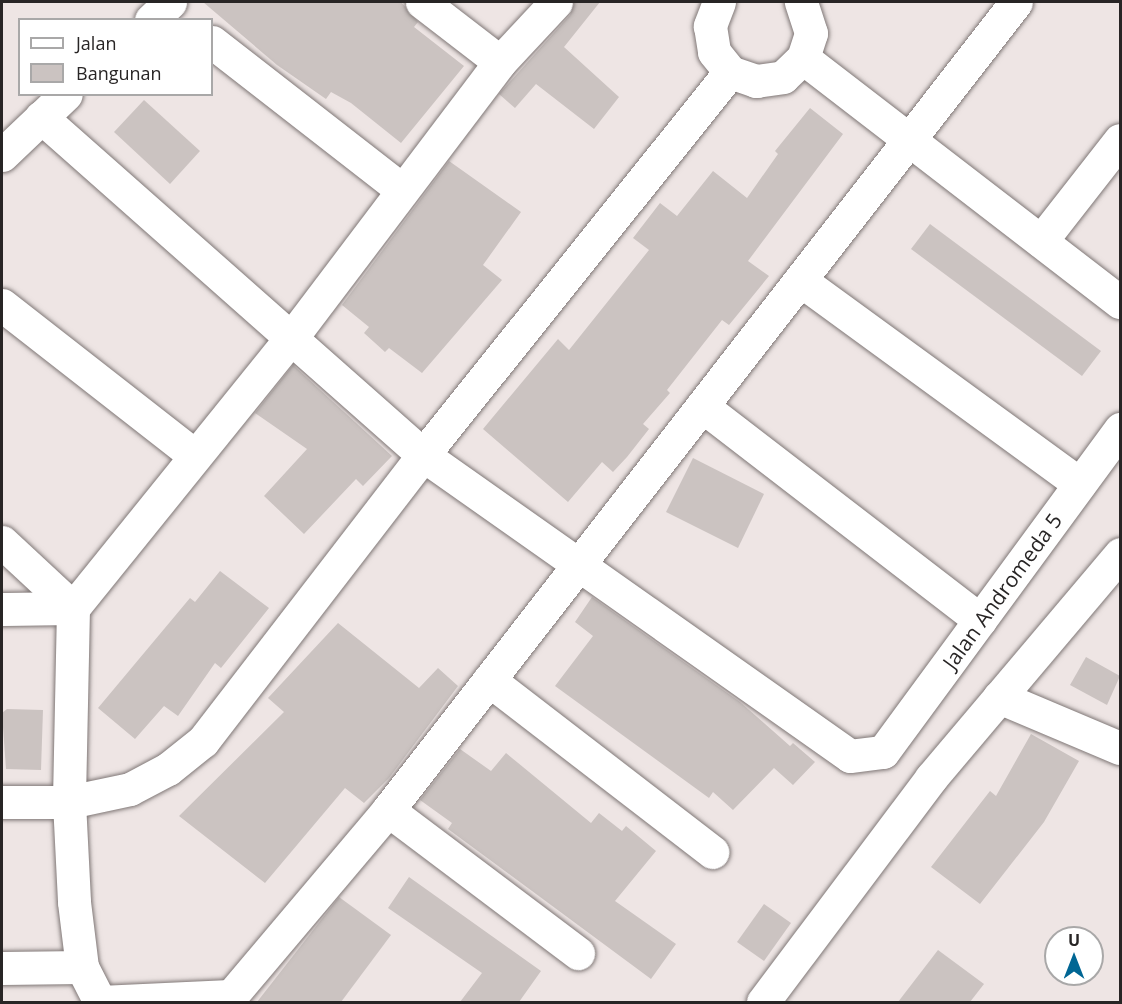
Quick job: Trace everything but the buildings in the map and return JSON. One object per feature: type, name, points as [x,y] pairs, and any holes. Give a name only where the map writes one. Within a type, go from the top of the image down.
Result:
[{"type":"street","points":[[422,2],[500,62]]},
{"type":"street","points":[[556,2],[500,62],[400,189],[292,337],[193,454],[73,608],[69,802],[82,967],[100,1002],[228,999],[388,810],[1016,2]]},
{"type":"street","points":[[719,2],[713,13],[710,39],[714,52],[730,72],[756,81],[770,81],[789,73],[803,58],[811,33],[801,2]]},
{"type":"street","points":[[213,43],[400,189]]},
{"type":"street","points":[[803,58],[1120,302]]},
{"type":"street","points":[[2,802],[69,802],[130,789],[168,769],[203,741],[423,455],[730,72]]},
{"type":"street","points":[[2,155],[64,96]]},
{"type":"street","points":[[41,117],[423,455],[579,563]]},
{"type":"street","points":[[1041,241],[1120,140]]},
{"type":"street","points":[[800,280],[1080,484]]},
{"type":"street","points":[[2,305],[193,454]]},
{"type":"street","points":[[702,406],[980,620]]},
{"type":"street","name":"Jalan Andromeda 5","points":[[579,563],[850,756],[883,752],[1120,429]]},
{"type":"street","points":[[2,542],[73,608]]},
{"type":"street","points":[[763,1002],[931,778],[1120,554]]},
{"type":"street","points":[[2,609],[73,608]]},
{"type":"street","points":[[489,680],[712,852]]},
{"type":"street","points":[[999,697],[1120,748]]},
{"type":"street","points":[[388,810],[578,953]]},
{"type":"street","points":[[2,968],[82,967]]}]
